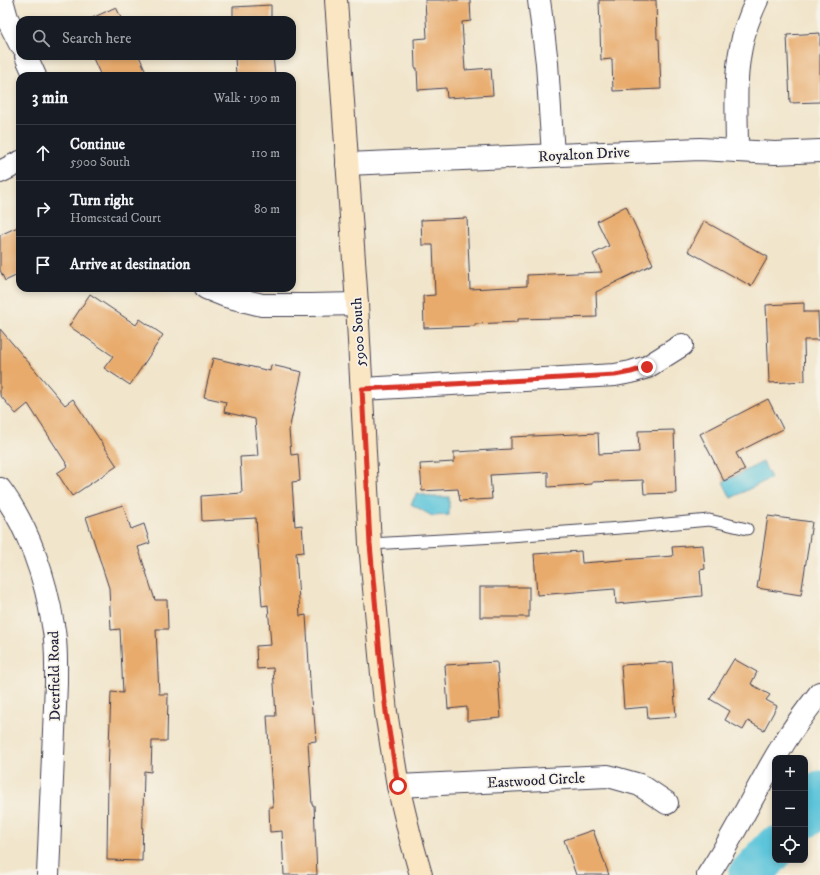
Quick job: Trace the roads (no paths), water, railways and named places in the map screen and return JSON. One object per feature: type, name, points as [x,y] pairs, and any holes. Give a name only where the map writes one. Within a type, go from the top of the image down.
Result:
[{"type":"main road","name":"5900 South","points":[[336,0],[357,304],[370,544],[386,712],[398,786],[421,875]]},
{"type":"street","points":[[2,0],[7,18],[16,36]]},
{"type":"street","points":[[540,0],[547,62],[553,155]]},
{"type":"street","points":[[737,151],[738,67],[741,46],[746,28],[757,0]]},
{"type":"street","points":[[28,60],[33,72]]},
{"type":"street","name":"Royalton Drive","points":[[347,164],[700,149],[775,153],[820,151]]},
{"type":"street","points":[[0,172],[16,164]]},
{"type":"street","points":[[216,292],[262,305],[357,304]]},
{"type":"street","points":[[362,389],[615,375],[647,367],[682,345]]},
{"type":"street","name":"Deerfield Road","points":[[0,489],[16,514],[29,540],[48,597],[54,626],[56,683],[48,875]]},
{"type":"street","points":[[708,875],[723,853],[778,752],[804,713],[820,693]]},
{"type":"street","name":"Eastwood Circle","points":[[398,786],[608,776],[640,785],[667,803]]},
{"type":"lane","points":[[370,544],[504,537],[709,520],[747,529]]},
{"type":"water","points":[[763,462],[771,478],[731,498],[723,482]]},
{"type":"water","points":[[417,493],[432,497],[449,497],[449,515],[432,516],[411,504]]},
{"type":"waterway","points":[[808,813],[820,792]]},
{"type":"waterway","points":[[750,875],[772,851]]}]
